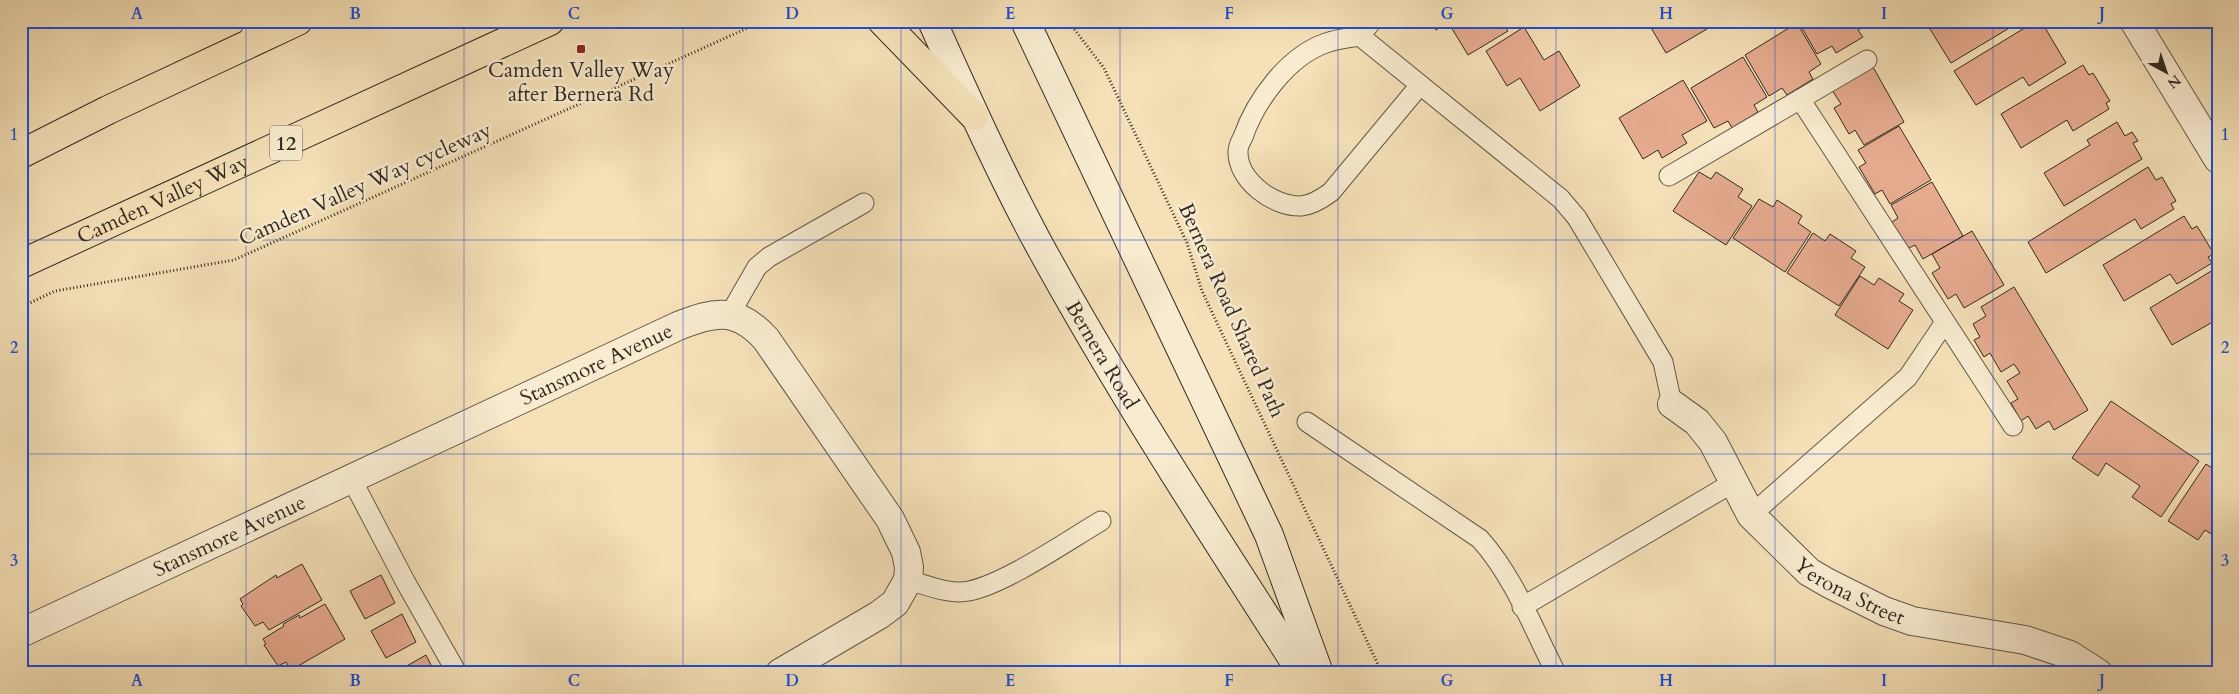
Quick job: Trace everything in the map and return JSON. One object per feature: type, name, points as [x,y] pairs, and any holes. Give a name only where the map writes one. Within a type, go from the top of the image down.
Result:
[{"type":"main road","points":[[21,154],[298,21]]},
{"type":"main road","name":"Camden Valley Way","points":[[21,264],[550,21]]},
{"type":"main road","points":[[882,21],[974,116]]},
{"type":"street","name":"Bernera Road","points":[[932,21],[974,116],[1036,238],[1096,343],[1302,673]]},
{"type":"street","points":[[1025,21],[1269,535],[1319,673]]},
{"type":"street","points":[[2134,21],[2218,159]]},
{"type":"street","name":"Stansmore Avenue","points":[[21,633],[678,326],[718,313],[730,314]]},
{"type":"street","points":[[730,314],[758,329],[766,339],[890,519],[906,552],[909,567],[908,580],[895,603],[880,615],[780,673]]},
{"type":"street","name":"Yerona Street","points":[[1672,404],[1697,422],[1713,442],[1751,515],[1810,572],[1884,611],[1942,627],[2025,640],[2070,655],[2098,673]]},
{"type":"lane","points":[[244,46],[259,21]]},
{"type":"lane","points":[[1372,21],[1360,36],[1326,43],[1304,55],[1280,75],[1258,102],[1238,150],[1241,168],[1257,190],[1277,201],[1300,206],[1320,200],[1331,192],[1420,85]]},
{"type":"lane","points":[[1360,36],[1561,199],[1577,218],[1663,362],[1672,404]]},
{"type":"lane","points":[[1669,176],[1868,60]]},
{"type":"lane","points":[[1800,99],[2013,426]]},
{"type":"lane","points":[[730,314],[757,266],[769,256],[864,202]]},
{"type":"lane","points":[[1751,515],[1908,377],[1945,322]]},
{"type":"lane","points":[[1308,422],[1480,539],[1492,552],[1510,580],[1556,673]]},
{"type":"lane","points":[[351,478],[406,583],[457,673]]},
{"type":"lane","points":[[1522,607],[1734,482]]},
{"type":"lane","points":[[908,580],[952,592],[968,592],[986,586],[1012,573],[1101,521]]},
{"type":"path","name":"Camden Valley Way cycleway","points":[[21,307],[55,291],[234,260],[763,21]]},
{"type":"path","name":"Bernera Road Shared Path","points":[[1068,21],[1104,68],[1187,243],[1202,291],[1382,673]]},
{"type":"building","points":[[1431,21],[1501,21],[1508,31],[1468,55],[1448,22],[1436,30]]},
{"type":"building","points":[[1647,21],[1702,21],[1707,29],[1666,53]]},
{"type":"building","points":[[1798,21],[1872,22],[1858,30],[1863,37],[1836,53],[1832,46],[1817,54]]},
{"type":"building","points":[[1925,21],[2015,21],[2016,24],[1951,63]]},
{"type":"building","points":[[2036,21],[2041,21],[2066,63],[2029,86],[2023,77],[1976,105],[1954,71]]},
{"type":"building","points":[[2209,21],[2218,21],[2218,36]]},
{"type":"building","points":[[1797,23],[1821,64],[1809,72],[1813,79],[1787,95],[1782,88],[1769,96],[1745,55]]},
{"type":"building","points":[[1524,27],[1544,60],[1559,51],[1580,86],[1540,111],[1520,78],[1507,86],[1486,51]]},
{"type":"building","points":[[1743,57],[1767,97],[1754,105],[1758,112],[1732,128],[1728,121],[1714,128],[1691,88]]},
{"type":"building","points":[[2083,65],[2089,75],[2093,73],[2110,101],[2106,103],[2109,109],[2073,131],[2067,120],[2021,148],[2001,114]]},
{"type":"building","points":[[1873,67],[1904,122],[1864,145],[1855,130],[1849,134],[1834,108],[1841,104],[1832,90]]},
{"type":"building","points":[[1683,80],[1707,121],[1682,135],[1687,143],[1662,158],[1658,150],[1643,159],[1619,118]]},
{"type":"building","points":[[2117,122],[2125,136],[2132,132],[2138,141],[2133,143],[2142,159],[2064,206],[2044,173],[2090,145],[2087,140]]},
{"type":"building","points":[[1899,126],[1931,180],[1890,204],[1882,190],[1875,194],[1859,167],[1866,163],[1858,150]]},
{"type":"building","points":[[2148,167],[2156,180],[2162,177],[2176,201],[2171,204],[2174,209],[2141,229],[2135,219],[2046,273],[2028,242]]},
{"type":"building","points":[[1699,172],[1711,179],[1716,172],[1743,189],[1738,197],[1752,206],[1726,245],[1673,211]]},
{"type":"building","points":[[1932,182],[1963,236],[1923,259],[1915,245],[1907,249],[1892,222],[1898,218],[1891,205]]},
{"type":"building","points":[[1759,199],[1773,207],[1777,200],[1802,216],[1798,223],[1811,232],[1785,272],[1733,238]]},
{"type":"building","points":[[2184,216],[2192,229],[2197,226],[2214,254],[2208,257],[2212,263],[2177,284],[2170,274],[2124,301],[2103,265]]},
{"type":"building","points":[[1972,231],[2004,285],[1964,308],[1956,294],[1948,299],[1932,273],[1940,268],[1932,254]]},
{"type":"building","points":[[1813,233],[1825,241],[1830,234],[1856,251],[1851,258],[1865,267],[1839,306],[1787,273]]},
{"type":"building","points":[[2218,267],[2218,319],[2172,345],[2150,308]]},
{"type":"building","points":[[1860,276],[1874,285],[1879,278],[1904,294],[1899,301],[1913,310],[1888,349],[1835,315]]},
{"type":"building","points":[[2014,287],[2088,410],[2054,430],[2049,421],[2036,429],[2028,416],[2021,421],[2011,403],[2018,399],[2007,381],[2020,373],[2014,364],[2001,372],[1990,353],[1984,357],[1974,340],[1980,337],[1973,324],[1986,316],[1981,307]]},
{"type":"building","points":[[2111,401],[2199,461],[2161,517],[2132,497],[2140,486],[2106,463],[2098,476],[2072,458]]},
{"type":"building","points":[[2206,464],[2218,472],[2218,538],[2205,530],[2198,540],[2168,521]]},
{"type":"building","points":[[302,564],[322,600],[269,630],[263,622],[255,626],[241,606],[243,604],[240,599],[276,575],[277,578]]},
{"type":"building","points":[[381,575],[395,603],[365,619],[350,591]]},
{"type":"building","points":[[325,604],[345,639],[291,670],[286,662],[278,666],[264,645],[266,644],[263,639],[284,626],[283,624],[299,615],[300,618]]},
{"type":"building","points":[[402,614],[416,642],[386,658],[371,631]]},
{"type":"building","points":[[426,655],[435,673],[396,673],[396,672]]},
{"type":"place","name":"Camden Valley Way after Bernera Rd","points":[[581,49]]}]
